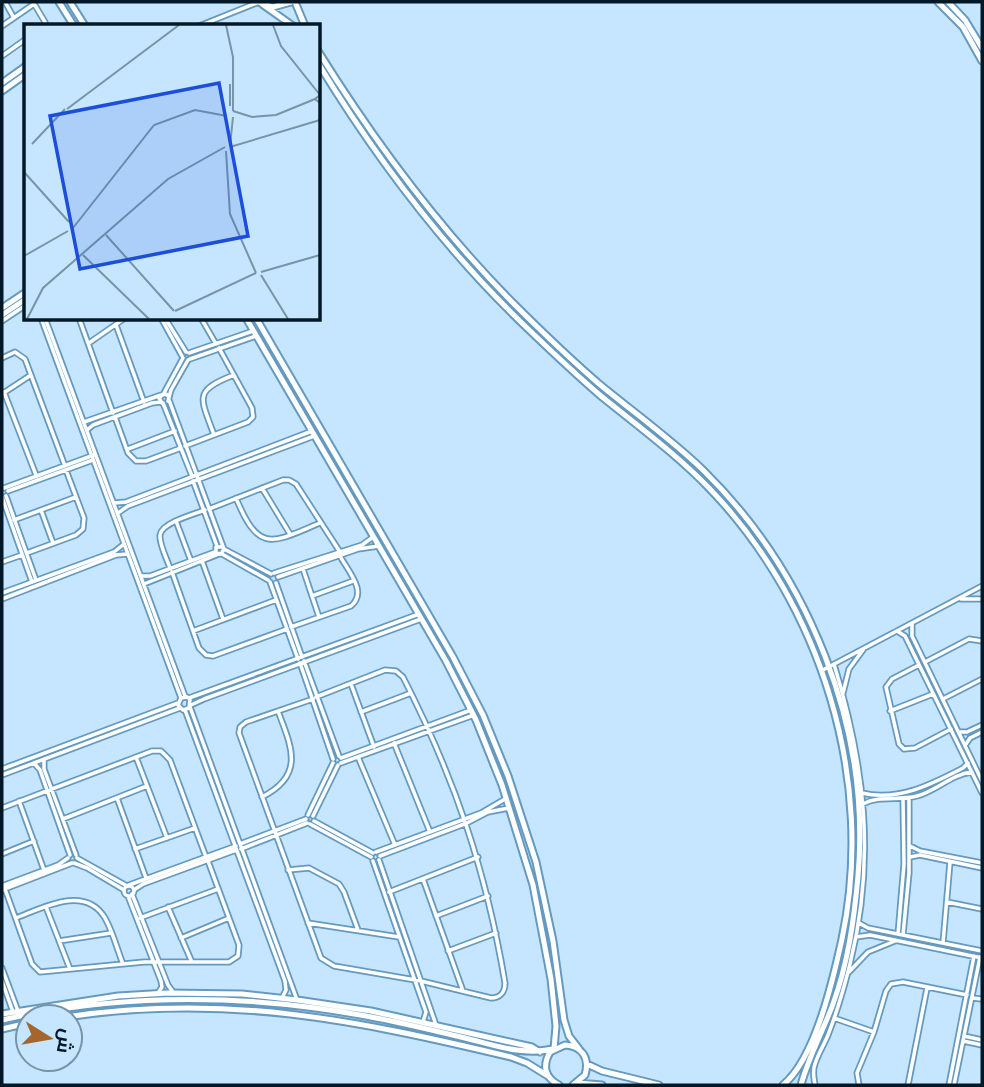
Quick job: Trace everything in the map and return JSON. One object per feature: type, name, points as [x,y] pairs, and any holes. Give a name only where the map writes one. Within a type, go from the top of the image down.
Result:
[{"type":"street","points":[[5,2],[14,18]]},
{"type":"street","points":[[59,2],[72,24],[78,15]]},
{"type":"street","points":[[70,2],[84,24]]},
{"type":"street","points":[[204,24],[260,3],[277,7],[293,2],[304,24]]},
{"type":"street","points":[[938,2],[963,27],[982,61]]},
{"type":"street","points":[[948,2],[965,20],[982,48]]},
{"type":"street","points":[[2,26],[34,3],[44,24]]},
{"type":"street","points":[[260,3],[290,24]]},
{"type":"street","points":[[2,56],[24,41]]},
{"type":"street","points":[[320,54],[401,173],[468,255],[569,356],[685,454],[738,507],[790,582],[831,666],[843,695],[856,749],[863,804],[865,863],[856,937],[847,975],[834,1018],[801,1085]]},
{"type":"street","points":[[320,66],[417,206],[496,297],[570,369],[685,464],[731,512],[783,587],[812,646],[838,726],[847,778],[851,828],[847,906],[839,950],[812,1049],[815,1085]]},
{"type":"street","points":[[2,83],[24,67]]},
{"type":"street","points":[[2,91],[24,75]]},
{"type":"street","points":[[2,308],[24,293]]},
{"type":"street","points":[[2,315],[24,300]]},
{"type":"street","points":[[2,321],[24,306]]},
{"type":"street","points":[[44,320],[87,430],[94,457],[114,503],[124,544],[183,699],[183,709],[221,800]]},
{"type":"street","points":[[44,320],[144,584],[156,625]]},
{"type":"street","points":[[80,320],[127,449],[132,459],[142,462],[248,422],[253,417],[252,408],[202,320]]},
{"type":"street","points":[[89,343],[122,320]]},
{"type":"street","points":[[164,320],[188,352]]},
{"type":"street","points":[[164,320],[186,358]]},
{"type":"street","points":[[247,320],[420,616],[472,712],[507,798],[538,908],[552,988],[556,1021],[553,1049],[545,1064],[548,1076]]},
{"type":"street","points":[[257,320],[477,702],[529,836],[544,895],[564,1020],[572,1040],[587,1064],[602,1071],[659,1085]]},
{"type":"street","points":[[116,325],[144,402]]},
{"type":"street","points":[[186,358],[254,333]]},
{"type":"street","points":[[188,352],[218,346]]},
{"type":"street","points":[[2,358],[12,352],[21,354],[85,521],[83,529],[76,535],[2,562]]},
{"type":"street","points":[[84,422],[169,399],[188,352]]},
{"type":"street","points":[[188,352],[162,395],[162,403],[183,447],[220,550],[271,581],[338,761]]},
{"type":"street","points":[[31,375],[3,393],[37,476]]},
{"type":"street","points":[[214,435],[203,404],[203,394],[212,383],[234,375]]},
{"type":"street","points":[[87,430],[114,415],[162,395]]},
{"type":"street","points":[[162,395],[169,399],[183,447]]},
{"type":"street","points":[[127,449],[175,430]]},
{"type":"street","points":[[114,503],[126,502],[162,490],[313,434]]},
{"type":"street","points":[[3,491],[94,457]]},
{"type":"street","points":[[3,491],[37,476],[65,468]]},
{"type":"street","points":[[286,480],[294,482],[340,554],[359,591],[357,601],[351,606],[209,656],[201,651],[193,631],[160,533],[164,527],[207,509],[286,480]]},
{"type":"street","points":[[262,488],[290,535]]},
{"type":"street","points":[[117,515],[128,506],[162,490]]},
{"type":"street","points":[[3,491],[15,520],[24,554]]},
{"type":"street","points":[[3,491],[34,581]]},
{"type":"street","points":[[15,520],[76,497]]},
{"type":"street","points":[[236,498],[253,530],[271,540],[320,523]]},
{"type":"street","points":[[41,509],[53,543]]},
{"type":"street","points":[[176,521],[191,561]]},
{"type":"street","points":[[340,554],[373,537]]},
{"type":"street","points":[[2,599],[114,552],[124,544]]},
{"type":"street","points":[[281,608],[271,581],[274,575],[362,548],[387,551],[389,547]]},
{"type":"street","points":[[141,576],[202,561],[220,550]]},
{"type":"street","points":[[144,584],[220,550],[274,575],[303,569],[316,562]]},
{"type":"street","points":[[2,593],[80,566],[128,554]]},
{"type":"street","points":[[202,561],[223,619]]},
{"type":"street","points":[[391,566],[398,562]]},
{"type":"street","points":[[303,569],[319,617]]},
{"type":"street","points":[[271,581],[274,575]]},
{"type":"street","points":[[312,596],[354,581]]},
{"type":"street","points":[[821,671],[982,586]]},
{"type":"street","points":[[955,600],[982,599]]},
{"type":"street","points":[[193,631],[276,600]]},
{"type":"street","points":[[2,769],[103,733],[183,709],[240,683],[420,616]]},
{"type":"street","points":[[913,622],[912,636],[982,780]]},
{"type":"street","points":[[897,631],[906,639],[982,793]]},
{"type":"street","points":[[906,639],[912,636]]},
{"type":"street","points":[[925,662],[969,639],[982,641]]},
{"type":"street","points":[[812,646],[819,642]]},
{"type":"street","points":[[843,695],[849,669],[865,648]]},
{"type":"street","points":[[919,665],[888,683],[886,692],[899,744],[904,749],[915,748],[951,729]]},
{"type":"street","points":[[783,1085],[803,1064],[812,1049],[834,1000],[849,949],[859,857],[859,819],[851,751],[831,666]]},
{"type":"street","points":[[392,670],[401,674],[429,728],[478,857],[497,933],[505,983],[503,993],[491,998],[327,963],[319,953],[239,730],[244,723],[315,699],[392,670]]},
{"type":"street","points":[[943,699],[982,679]]},
{"type":"street","points":[[2,775],[183,699],[240,683]]},
{"type":"street","points":[[351,684],[374,747]]},
{"type":"street","points":[[361,712],[411,693]]},
{"type":"street","points":[[890,711],[933,694]]},
{"type":"street","points":[[183,699],[191,706],[221,800],[297,1000]]},
{"type":"street","points":[[262,797],[280,785],[293,760],[278,711]]},
{"type":"street","points":[[126,887],[125,894],[132,893],[141,886],[310,820],[338,761],[472,712]]},
{"type":"street","points":[[959,732],[967,732],[982,725]]},
{"type":"street","points":[[338,761],[358,757],[429,728]]},
{"type":"street","points":[[967,732],[970,738]]},
{"type":"street","points":[[965,746],[970,738],[982,732]]},
{"type":"street","points":[[394,743],[430,832]]},
{"type":"street","points":[[2,808],[155,750],[167,754],[239,945],[239,952],[235,959],[229,962],[156,961],[43,973],[35,969],[3,886]]},
{"type":"street","points":[[136,757],[167,838]]},
{"type":"street","points":[[358,757],[395,846]]},
{"type":"street","points":[[44,759],[44,769],[73,863]]},
{"type":"street","points":[[34,763],[40,770],[63,819],[73,863]]},
{"type":"street","points":[[862,793],[870,795],[916,790],[968,763]]},
{"type":"street","points":[[863,804],[909,798],[972,772]]},
{"type":"street","points":[[63,819],[148,786]]},
{"type":"street","points":[[870,795],[870,801]]},
{"type":"street","points":[[117,798],[146,879]]},
{"type":"street","points":[[376,856],[430,832],[466,821],[507,798]]},
{"type":"street","points":[[901,934],[905,864],[903,798]]},
{"type":"street","points":[[901,934],[910,857],[909,798]]},
{"type":"street","points":[[19,801],[44,870]]},
{"type":"street","points":[[376,856],[488,812],[510,808]]},
{"type":"street","points":[[310,820],[376,856],[436,1025]]},
{"type":"street","points":[[515,823],[524,820]]},
{"type":"street","points":[[135,849],[195,828]]},
{"type":"street","points":[[521,840],[524,836],[529,836]]},
{"type":"street","points":[[2,854],[34,841]]},
{"type":"street","points":[[910,846],[917,852],[982,869]]},
{"type":"street","points":[[910,857],[917,852],[982,863]]},
{"type":"street","points":[[376,856],[426,1012],[426,1025]]},
{"type":"street","points":[[3,886],[73,857]]},
{"type":"street","points":[[73,857],[132,893],[162,984],[158,993]]},
{"type":"street","points":[[389,892],[478,857]]},
{"type":"street","points":[[3,886],[73,863],[126,887],[207,859]]},
{"type":"street","points":[[943,943],[950,862]]},
{"type":"street","points":[[288,870],[306,867],[338,884],[344,892],[358,930]]},
{"type":"street","points":[[423,879],[463,991]]},
{"type":"street","points":[[140,918],[218,889]]},
{"type":"street","points":[[254,890],[285,981],[286,990],[282,998]]},
{"type":"street","points":[[132,893],[156,961],[174,993]]},
{"type":"street","points":[[436,916],[488,896]]},
{"type":"street","points":[[16,918],[69,900],[87,903],[102,914],[123,964]]},
{"type":"street","points":[[947,902],[982,909]]},
{"type":"street","points":[[46,907],[70,970]]},
{"type":"street","points":[[168,908],[191,961]]},
{"type":"street","points":[[181,938],[229,918]]},
{"type":"street","points":[[858,922],[868,928],[982,951]]},
{"type":"street","points":[[308,923],[400,937]]},
{"type":"street","points":[[867,934],[868,928]]},
{"type":"street","points":[[59,941],[111,933]]},
{"type":"street","points":[[449,951],[497,933]]},
{"type":"street","points":[[856,937],[867,934],[979,957],[969,996],[963,1039],[954,1069]]},
{"type":"street","points":[[847,975],[867,952],[898,940]]},
{"type":"street","points":[[2,968],[14,1008]]},
{"type":"street","points":[[2,981],[14,1009]]},
{"type":"street","points":[[859,1085],[857,1073],[889,986],[903,982],[982,999]]},
{"type":"street","points":[[552,988],[559,987]]},
{"type":"street","points":[[908,1085],[927,987]]},
{"type":"street","points":[[66,1003],[158,993],[242,994],[297,1000],[426,1025],[519,1051],[540,1052],[569,1045],[579,1049]]},
{"type":"street","points":[[84,1006],[166,999],[253,1001],[436,1025],[532,1047],[540,1052]]},
{"type":"street","points":[[84,1015],[175,1007],[254,1009],[313,1015],[370,1024],[511,1057],[527,1063],[559,1085]]},
{"type":"street","points":[[951,1085],[966,1014]]},
{"type":"street","points":[[834,1018],[874,1032]]},
{"type":"street","points":[[556,1021],[564,1020]]},
{"type":"street","points":[[963,1039],[982,1040]]},
{"type":"street","points":[[963,1039],[982,1045]]},
{"type":"street","points":[[576,1084],[585,1075],[587,1064]]},
{"type":"street","points":[[576,1084],[602,1085]]}]
